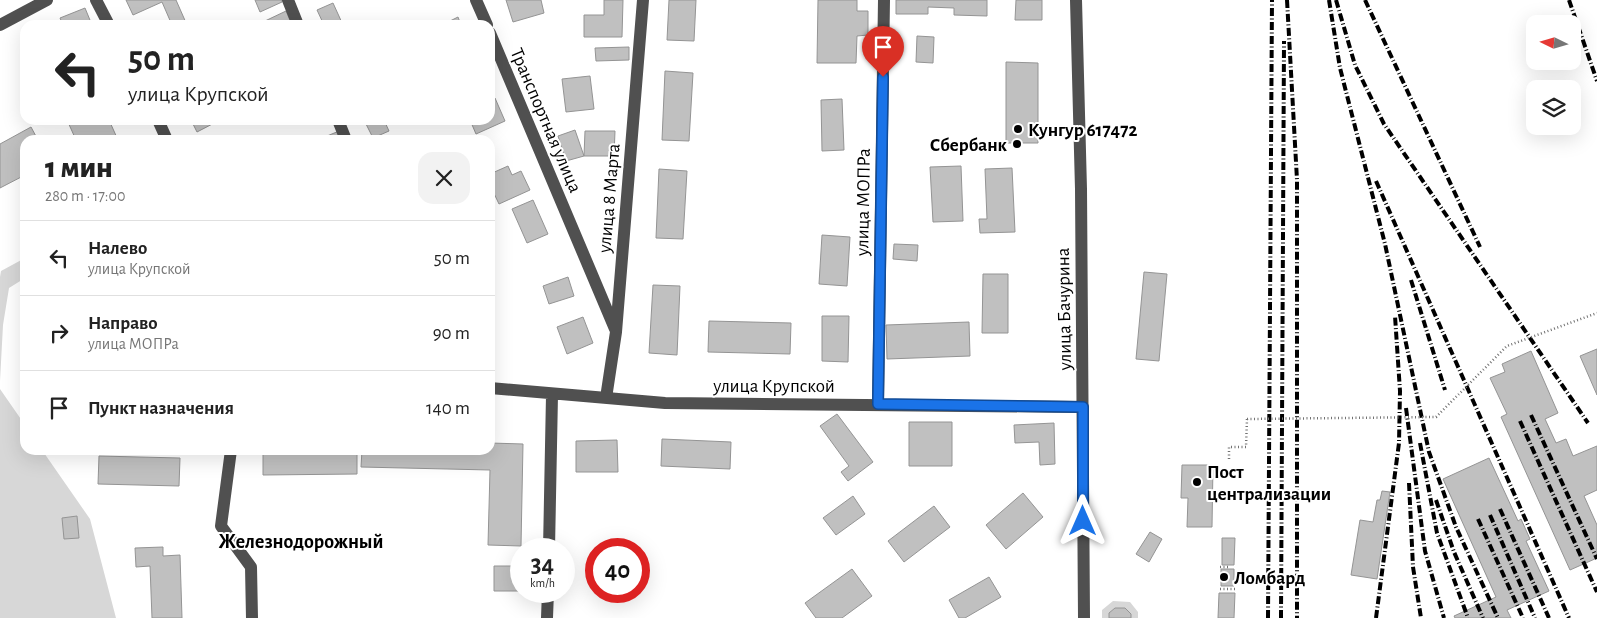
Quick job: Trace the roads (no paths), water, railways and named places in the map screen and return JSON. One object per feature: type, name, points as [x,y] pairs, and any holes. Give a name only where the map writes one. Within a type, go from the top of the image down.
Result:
[{"type":"street","points":[[0,25],[47,0]]},
{"type":"street","points":[[96,0],[106,20]]},
{"type":"street","points":[[288,0],[296,20]]},
{"type":"street","points":[[476,0],[485,20]]},
{"type":"street","name":"улица 8 Марта","points":[[606,398],[616,332],[643,0]]},
{"type":"street","name":"улица МОПРа","points":[[878,404],[884,0]]},
{"type":"street","name":"улица Бачурина","points":[[1076,0],[1083,407],[1084,618]]},
{"type":"street","name":"Транспортная улица","points":[[495,45],[616,332]]},
{"type":"street","name":"улица Крупской","points":[[495,389],[552,395],[665,402],[1083,407]]},
{"type":"street","points":[[548,538],[552,395]]},
{"type":"street","points":[[230,455],[221,526],[251,567],[252,618]]},
{"type":"street","points":[[547,618],[548,603]]},
{"type":"railway","points":[[1268,618],[1272,0]]},
{"type":"railway","points":[[1287,0],[1297,180],[1297,618]]},
{"type":"railway","points":[[1329,0],[1340,68],[1385,244],[1429,452],[1456,527],[1498,618]]},
{"type":"railway","points":[[1336,0],[1355,65],[1384,124],[1588,423]]},
{"type":"railway","points":[[1365,0],[1480,247]]},
{"type":"railway","points":[[1569,0],[1597,81]]},
{"type":"railway","points":[[1281,618],[1284,41]]},
{"type":"railway","points":[[1376,181],[1569,618]]},
{"type":"railway","points":[[1411,280],[1445,390]]},
{"type":"railway","points":[[1376,618],[1399,443],[1400,391],[1395,316]]},
{"type":"railway","points":[[1406,408],[1425,551],[1444,618]]},
{"type":"railway","points":[[1531,415],[1597,559]]},
{"type":"railway","points":[[1520,421],[1597,592]]},
{"type":"railway","points":[[1420,443],[1437,533],[1468,618]]},
{"type":"railway","points":[[1409,483],[1413,567],[1421,618]]},
{"type":"railway","points":[[1436,500],[1454,552],[1483,618]]},
{"type":"railway","points":[[1500,509],[1549,618]]},
{"type":"railway","points":[[1490,515],[1535,618]]},
{"type":"railway","points":[[1478,519],[1523,618]]},
{"type":"place","name":"Кунгур 617472","points":[[1018,129]]},
{"type":"place","name":"Сбербанк","points":[[1017,144]]},
{"type":"place","name":"Пост централизации","points":[[1197,482]]},
{"type":"place","name":"Ломбард","points":[[1224,577]]},
{"type":"district","name":"Железнодорожный","points":[[301,541]]}]
